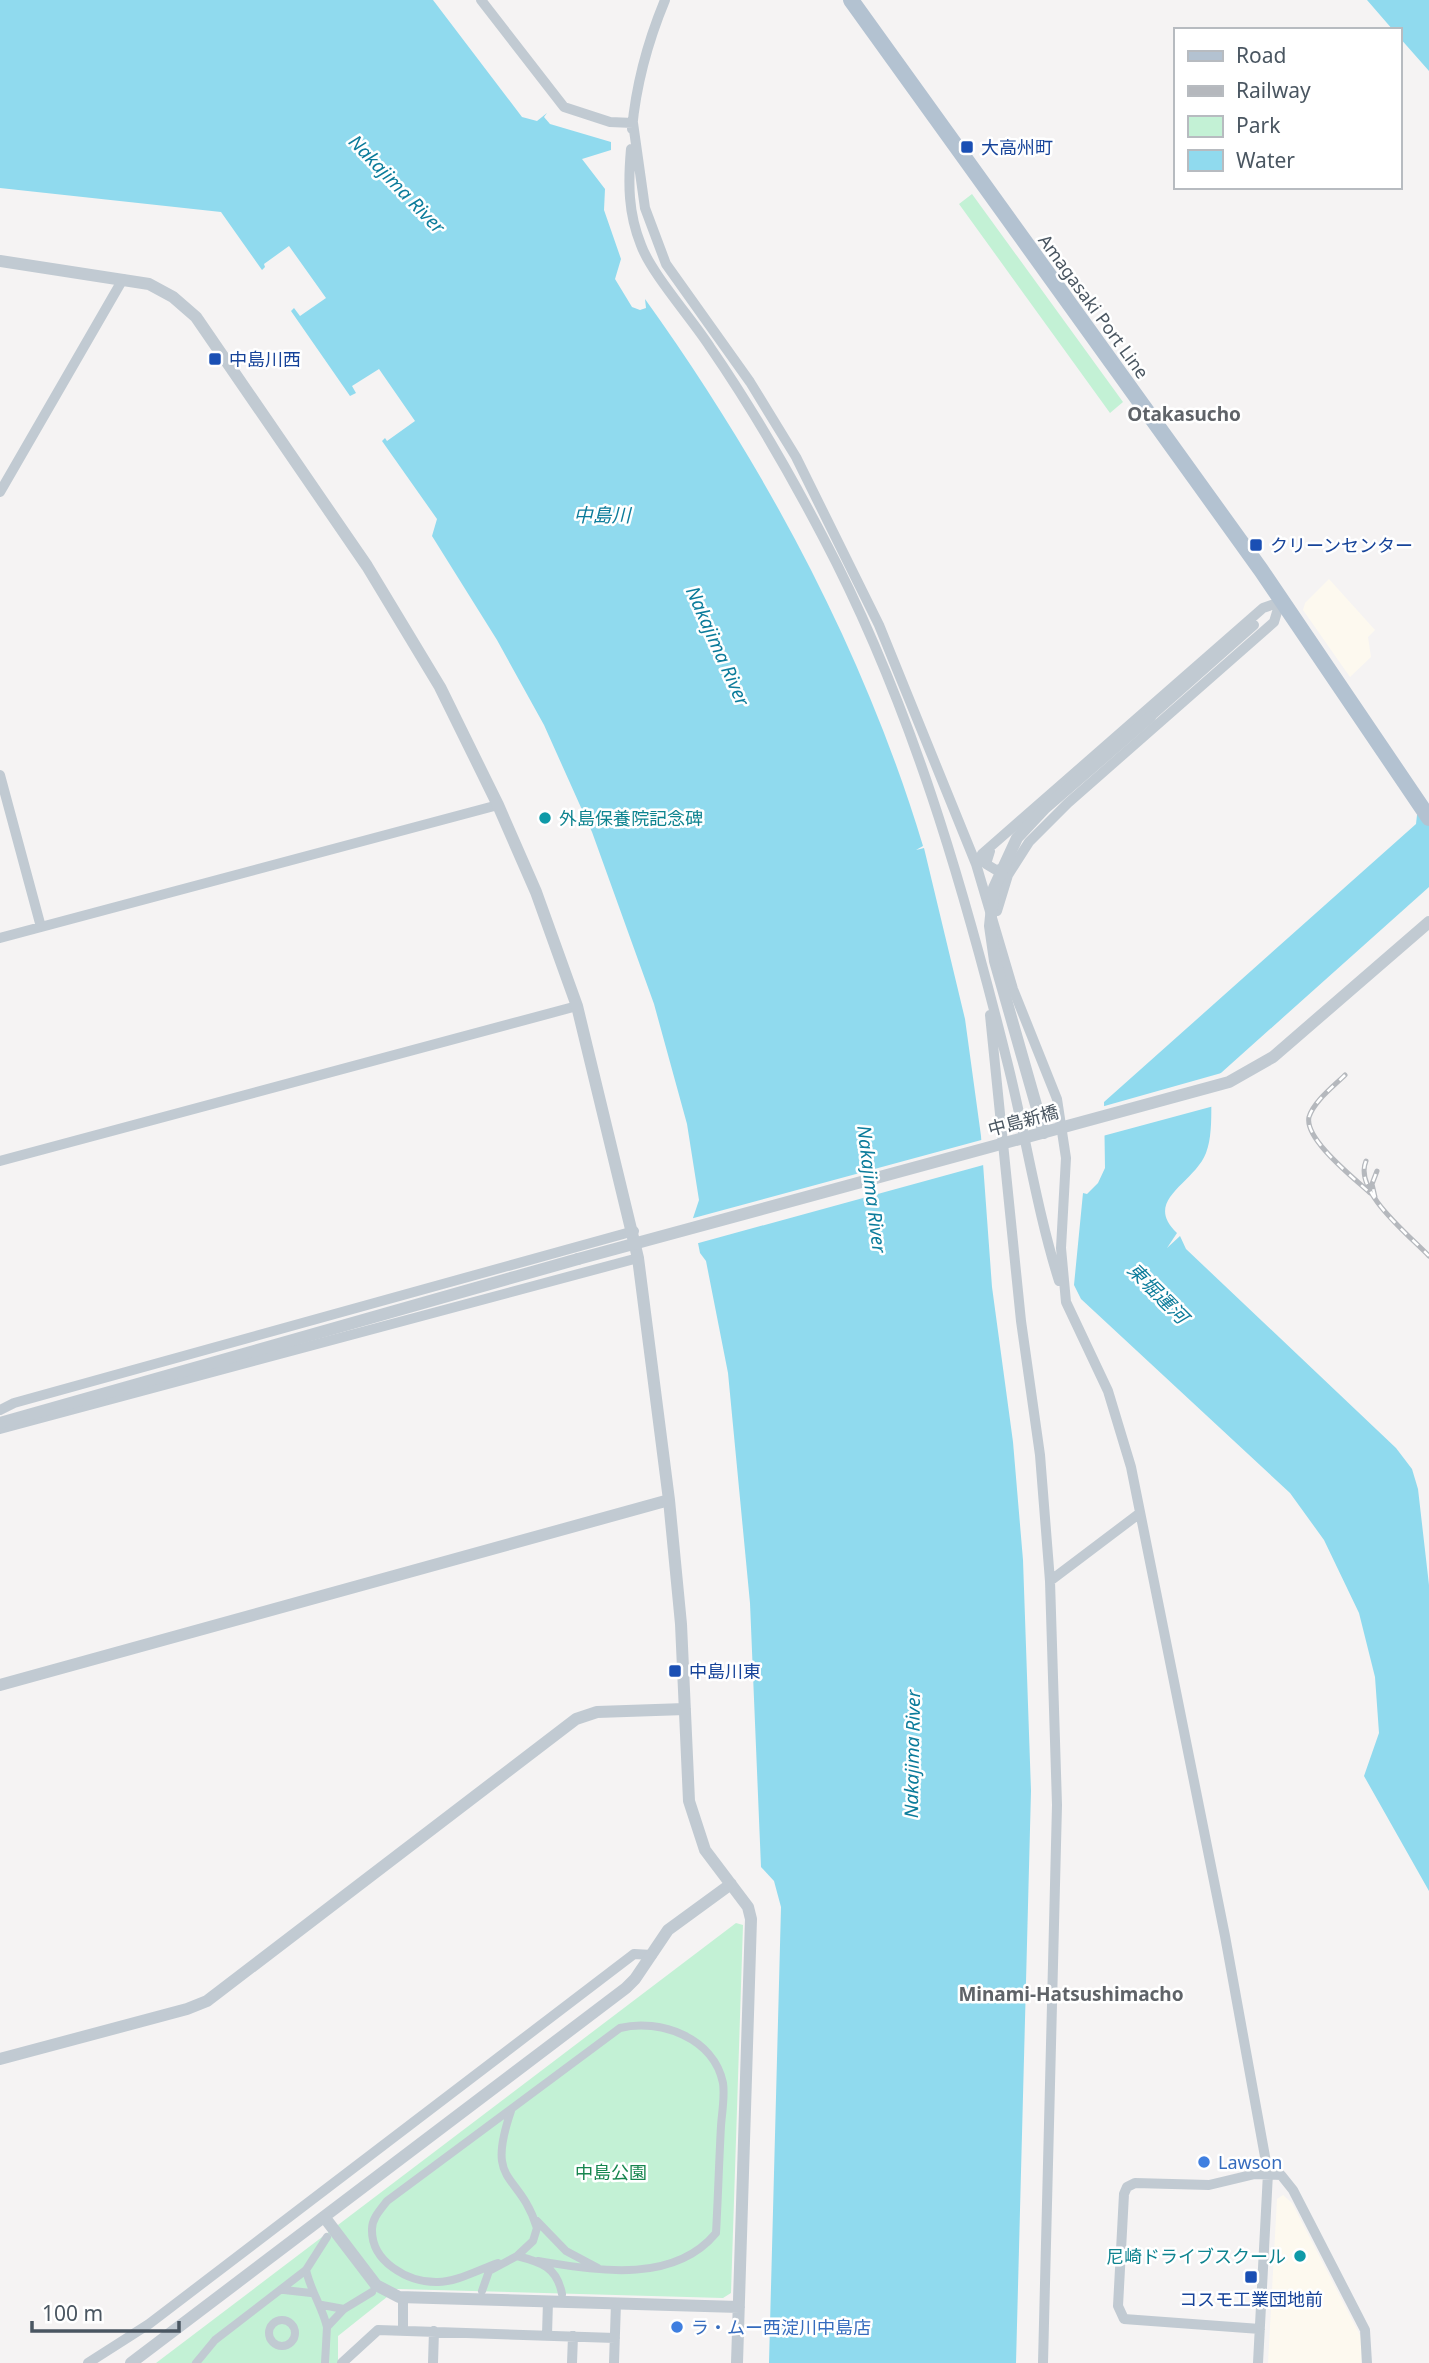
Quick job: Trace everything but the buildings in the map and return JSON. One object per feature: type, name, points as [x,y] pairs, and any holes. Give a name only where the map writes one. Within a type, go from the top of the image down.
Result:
[{"type":"main road","name":"Amagasaki Port Line","points":[[851,0],[1261,569],[1280,602],[1357,710],[1426,814]]},
{"type":"street","points":[[481,0],[564,107],[610,122],[633,122]]},
{"type":"street","points":[[665,0],[649,46],[633,122],[628,182],[631,219],[642,250],[710,347],[768,437],[824,539],[860,612],[920,757],[985,970],[1051,1253],[1066,1302],[1120,1423],[1225,1937],[1268,2173],[1258,2363]]},
{"type":"street","points":[[633,122],[645,208],[666,264],[750,382],[796,457],[879,625],[976,864],[1013,989],[1057,1099],[1066,1168],[1061,1248],[1066,1302]]},
{"type":"street","points":[[0,261],[123,279],[159,289],[197,317],[368,566],[440,687],[498,804],[536,892],[577,1006],[634,1231],[638,1258],[669,1500],[685,1709],[688,1789],[693,1820],[705,1850],[748,1908],[752,1933],[737,2363]]},
{"type":"street","points":[[0,492],[123,279]]},
{"type":"street","points":[[976,864],[1003,835],[1263,608],[1280,602]]},
{"type":"street","points":[[1044,1133],[995,961],[990,926],[994,888],[1017,838],[1045,808],[1280,602]]},
{"type":"street","points":[[1003,835],[988,853],[986,864],[1001,870],[1017,859],[1068,803],[1274,622],[1280,602]]},
{"type":"street","points":[[0,775],[41,927]]},
{"type":"street","points":[[0,938],[498,804]]},
{"type":"street","points":[[996,931],[998,902],[1017,859]]},
{"type":"street","name":"中島新橋","points":[[0,1421],[1228,1082],[1262,1063],[1303,1033],[1429,922]]},
{"type":"street","points":[[985,970],[1008,1167],[1021,1321],[1040,1455],[1050,1581],[1057,1805],[1043,2363]]},
{"type":"street","points":[[0,1161],[577,1006]]},
{"type":"street","points":[[0,1410],[28,1399],[634,1231]]},
{"type":"street","points":[[0,1429],[638,1258]]},
{"type":"street","points":[[0,1685],[669,1500]]},
{"type":"street","points":[[1050,1581],[1140,1513]]},
{"type":"street","points":[[0,2059],[197,2006],[576,1719],[597,1712],[685,1709]]},
{"type":"street","points":[[133,2363],[625,1988],[668,1930],[731,1884]]},
{"type":"street","points":[[88,2363],[149,2324],[634,1954],[652,1955]]},
{"type":"street","points":[[517,2256],[601,2270],[640,2271],[672,2263],[695,2251],[716,2233],[723,2084],[719,2072],[702,2047],[682,2033],[650,2026],[620,2028],[387,2201],[376,2215],[372,2228],[374,2244],[391,2267],[416,2280],[440,2283],[517,2256],[533,2241],[537,2228],[535,2219]]},
{"type":"street","points":[[512,2109],[504,2132],[501,2168],[554,2242],[576,2258],[601,2270]]},
{"type":"street","points":[[1260,2329],[1130,2321],[1119,2314],[1124,2194],[1127,2187],[1135,2183],[1209,2185],[1268,2173],[1281,2175],[1305,2213],[1365,2330],[1367,2363]]},
{"type":"street","points":[[325,2218],[376,2285],[387,2293],[403,2297],[739,2307]]},
{"type":"street","points":[[196,2363],[215,2340],[284,2290],[306,2270],[327,2238]]},
{"type":"street","points":[[538,2261],[553,2270],[560,2281],[562,2294]]},
{"type":"street","points":[[482,2291],[483,2280],[498,2263]]},
{"type":"street","points":[[306,2270],[311,2293],[322,2305],[327,2327],[325,2363]]},
{"type":"street","points":[[284,2290],[311,2293]]},
{"type":"street","points":[[327,2327],[344,2309],[372,2292]]},
{"type":"street","points":[[403,2297],[403,2330]]},
{"type":"street","points":[[547,2335],[548,2301]]},
{"type":"street","points":[[614,2363],[615,2303]]},
{"type":"street","points":[[322,2305],[344,2309]]},
{"type":"street","points":[[342,2363],[378,2330],[615,2337]]},
{"type":"street","points":[[433,2363],[434,2331]]},
{"type":"street","points":[[572,2363],[573,2336]]},
{"type":"shaded area","points":[[1329,579],[1375,630],[1368,637],[1371,657],[1350,677],[1303,610],[1305,603]]},
{"type":"shaded area","name":"尼崎ドライブスクール","points":[[1283,2195],[1292,2203],[1362,2339],[1361,2363],[1268,2363],[1277,2199]]},
{"type":"green space","points":[[972,194],[1123,402],[1110,413],[959,204]]},
{"type":"green space","name":"中島公園","points":[[736,1923],[743,1925],[731,2293],[723,2298],[397,2289],[338,2336],[338,2363],[156,2363]]},
{"type":"water","name":"中島川","points":[[0,0],[433,0],[522,117],[537,121],[547,113],[544,117],[550,124],[611,142],[611,150],[582,159],[605,189],[604,210],[621,259],[615,279],[632,307],[640,310],[646,308],[645,299],[730,427],[770,493],[806,561],[871,701],[923,846],[916,850],[924,848],[965,1019],[981,1136],[992,1287],[1013,1442],[1023,1560],[1031,1791],[1016,2363],[769,2363],[781,1907],[774,1881],[761,1867],[750,1603],[728,1373],[706,1261],[700,1253],[693,1218],[699,1200],[687,1124],[654,1004],[592,832],[544,725],[497,640],[432,536],[437,519],[382,441],[385,438],[387,441],[415,421],[379,369],[352,386],[356,393],[350,396],[291,311],[294,308],[300,316],[326,298],[289,246],[264,264],[262,270],[221,212],[0,188]]},
{"type":"water","points":[[1367,0],[1429,0],[1429,71],[1401,39],[1401,28],[1391,28]]},
{"type":"water","name":"東堀運河","points":[[1429,805],[1429,887],[1212,1081],[1211,1127],[1206,1153],[1200,1164],[1174,1192],[1165,1211],[1168,1221],[1177,1233],[1167,1248],[1180,1236],[1186,1249],[1396,1448],[1412,1469],[1418,1489],[1429,1585],[1429,1891],[1364,1776],[1379,1733],[1375,1677],[1359,1613],[1324,1540],[1290,1493],[1081,1299],[1074,1285],[1083,1193],[1087,1194],[1098,1183],[1105,1168],[1104,1102],[1416,824],[1417,815]]},
{"type":"pier","points":[[1225,1072],[1213,1086],[1214,1106],[1099,1137],[1101,1107]]},
{"type":"pier","points":[[985,1139],[987,1164],[695,1244],[690,1219]]},
{"type":"railway","points":[[1345,1075],[1315,1105],[1309,1117],[1310,1126],[1322,1147],[1370,1193]]},
{"type":"railway","points":[[1366,1161],[1364,1173],[1375,1199],[1429,1256]]},
{"type":"railway","points":[[1375,1197],[1372,1184],[1377,1171]]},
{"type":"place","name":"大高州町","points":[[967,147]]},
{"type":"place","name":"中島川西","points":[[215,359]]},
{"type":"place","name":"クリーンセンター","points":[[1256,545]]},
{"type":"place","name":"外島保養院記念碑","points":[[545,818]]},
{"type":"place","name":"中島川東","points":[[675,1671]]},
{"type":"place","name":"Lawson","points":[[1204,2162]]},
{"type":"place","name":"尼崎ドライブスクール","points":[[1300,2256]]},
{"type":"place","name":"コスモ工業団地前","points":[[1251,2277]]},
{"type":"place","name":"ラ・ムー西淀川中島店","points":[[677,2327]]},
{"type":"district","name":"Otakasucho","points":[[1184,414]]},
{"type":"district","name":"Minami-Hatsushimacho","points":[[1071,1994]]},
{"type":"water label","name":"Nakajima River","points":[[397,184]]},
{"type":"water label","name":"Nakajima River","points":[[718,646]]},
{"type":"water label","name":"Nakajima River","points":[[872,1189]]},
{"type":"water label","name":"Nakajima River","points":[[912,1754]]}]
